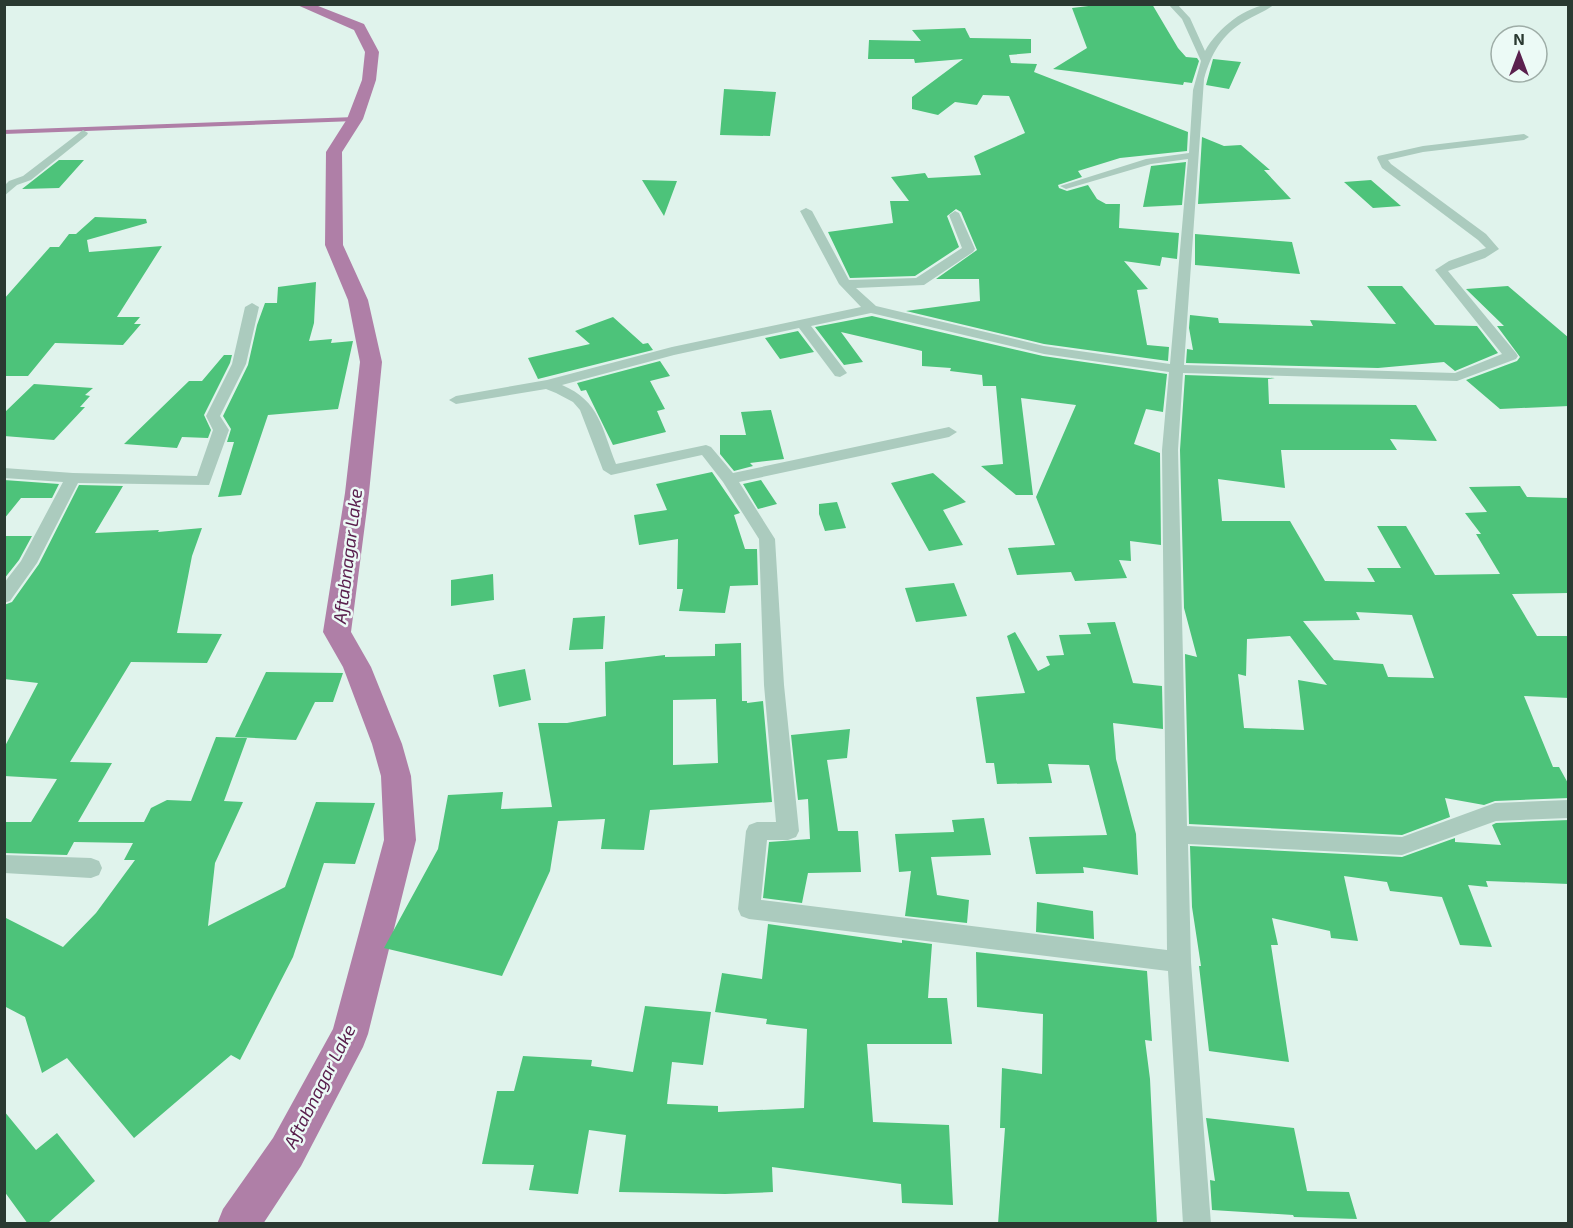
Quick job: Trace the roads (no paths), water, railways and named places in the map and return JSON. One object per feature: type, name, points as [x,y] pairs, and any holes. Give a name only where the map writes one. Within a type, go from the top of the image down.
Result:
[{"type":"street","points":[[1172,4],[1186,18],[1204,59]]},
{"type":"street","points":[[1197,1224],[1179,962],[1170,450],[1197,114],[1196,94],[1204,59],[1229,28],[1270,4]]},
{"type":"street","points":[[4,193],[13,183],[27,178],[83,133]]},
{"type":"street","points":[[456,400],[548,384],[672,351],[871,309],[1044,350],[1176,369],[1457,377],[1511,356],[1441,270],[1448,264],[1486,255],[1493,249],[1482,237],[1386,166],[1382,158],[1424,149],[1524,137]]},
{"type":"street","points":[[1066,186],[1150,161],[1194,155]]},
{"type":"street","points":[[807,212],[845,284],[871,309]]},
{"type":"street","points":[[845,284],[919,282],[969,249],[955,215]]},
{"type":"street","points":[[4,473],[74,478],[203,481],[222,430],[213,416],[239,364],[252,307]]},
{"type":"street","points":[[802,324],[840,373]]},
{"type":"street","points":[[548,384],[580,401],[600,435],[603,453],[611,470],[706,450],[729,479],[767,538],[774,685],[788,831],[757,831],[749,909],[1179,962]]},
{"type":"street","points":[[729,479],[949,432]]},
{"type":"street","points":[[4,597],[28,563],[74,478]]},
{"type":"street","points":[[1176,834],[1402,846],[1495,812],[1569,809]]},
{"type":"street","points":[[4,864],[91,868]]},
{"type":"waterway","name":"Aftabnagar Lake","points":[[238,1224],[287,1152],[350,1034],[400,840],[396,776],[387,744],[357,667],[337,632],[357,493],[371,362],[358,300],[334,245],[334,152],[355,119],[369,80],[372,52],[359,27],[301,4]]},
{"type":"waterway","points":[[4,132],[355,119]]}]
